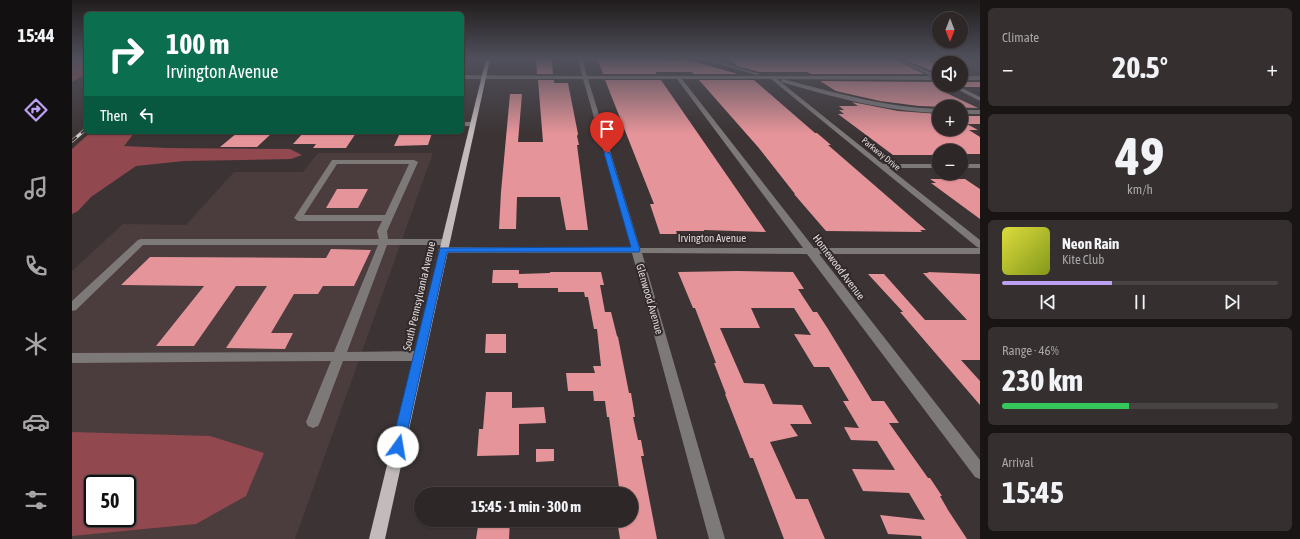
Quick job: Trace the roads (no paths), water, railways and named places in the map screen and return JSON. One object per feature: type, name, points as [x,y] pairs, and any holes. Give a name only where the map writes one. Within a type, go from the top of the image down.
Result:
[{"type":"main road","name":"South Pennsylvania Avenue","points":[[376,539],[444,246],[467,124],[481,84]]},
{"type":"street","name":"Glenwood Avenue","points":[[587,84],[636,250],[717,539]]},
{"type":"street","name":"Homewood Avenue","points":[[683,84],[980,472]]},
{"type":"street","name":"Parkway Drive","points":[[780,84],[980,246]]},
{"type":"street","points":[[796,84],[858,102],[896,109],[932,112]]},
{"type":"street","points":[[967,92],[980,98]]},
{"type":"street","points":[[968,112],[980,112]]},
{"type":"street","points":[[313,422],[384,241],[382,231],[414,162],[335,162],[298,218],[388,218]]},
{"type":"street","points":[[881,166],[932,166]]},
{"type":"street","points":[[968,166],[980,166]]},
{"type":"street","name":"Irvington Avenue","points":[[72,307],[141,242],[384,241],[444,246],[636,250],[980,251]]},
{"type":"street","points":[[72,358],[419,356]]},
{"type":"railway","points":[[72,141],[84,131]]}]
